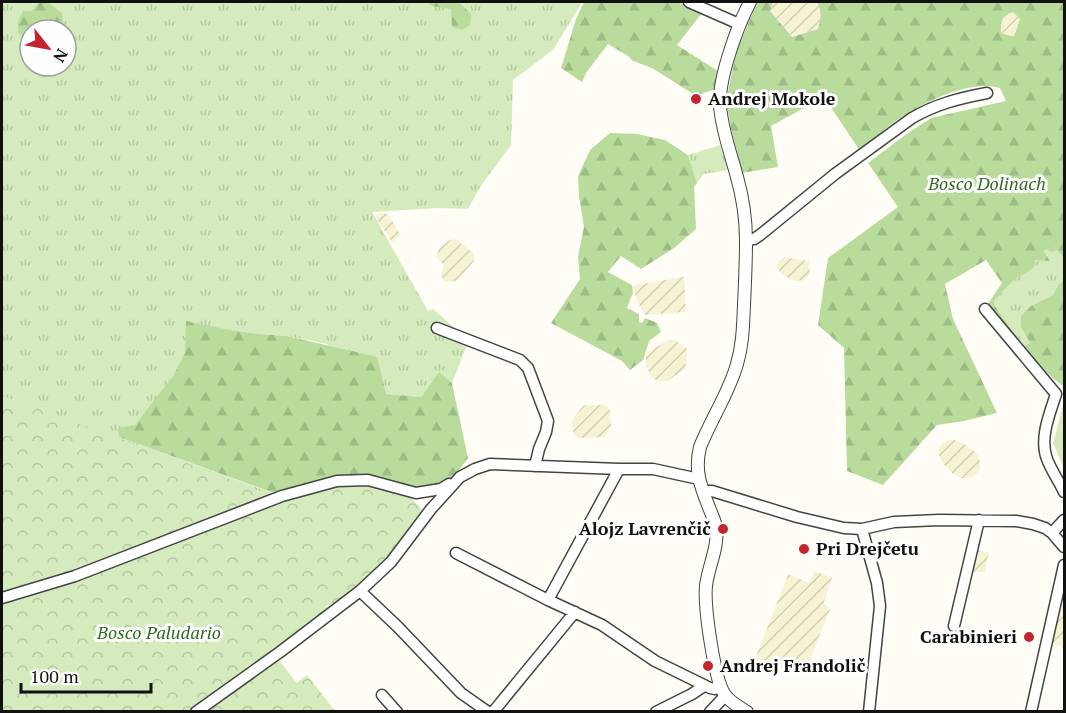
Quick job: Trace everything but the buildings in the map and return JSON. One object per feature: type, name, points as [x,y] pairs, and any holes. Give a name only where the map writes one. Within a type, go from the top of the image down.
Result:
[{"type":"street","points":[[688,2],[739,24]]},
{"type":"street","points":[[747,711],[732,702],[723,691],[715,670],[705,600],[707,577],[715,550],[716,526],[701,485],[698,461],[700,447],[729,387],[742,344],[746,240],[744,211],[722,124],[720,87],[739,24],[750,2]]},
{"type":"street","points":[[746,240],[760,235],[835,174],[912,118],[942,104],[987,93]]},
{"type":"street","points":[[986,309],[1056,394],[1045,434],[1044,447],[1046,458],[1065,492]]},
{"type":"street","points":[[437,328],[520,360],[528,368],[548,421],[535,466]]},
{"type":"street","points":[[2,598],[75,576],[282,496],[337,482],[368,480],[416,493],[441,489],[475,469],[490,464],[619,469],[653,468],[754,505],[844,528],[862,529],[894,522],[979,520],[1025,522],[1052,532],[1065,547]]},
{"type":"street","points":[[548,600],[619,469]]},
{"type":"street","points":[[200,709],[360,591],[391,562],[460,477]]},
{"type":"street","points":[[416,493],[432,509]]},
{"type":"street","points":[[954,626],[979,520]]},
{"type":"street","points":[[1052,532],[1065,520]]},
{"type":"street","points":[[862,529],[877,584],[880,606],[869,711]]},
{"type":"street","points":[[456,553],[602,625],[655,661],[704,686],[723,691]]},
{"type":"street","points":[[1031,711],[1065,565]]},
{"type":"street","points":[[360,591],[461,693],[488,711]]},
{"type":"street","points":[[493,711],[575,612]]},
{"type":"street","points":[[656,711],[704,686]]},
{"type":"street","points":[[710,711],[723,691]]},
{"type":"street","points":[[382,695],[397,711]]},
{"type":"shaded area","points":[[773,2],[817,2],[821,19],[818,29],[792,37],[770,11]]},
{"type":"shaded area","points":[[1013,12],[1020,18],[1014,37],[1001,33],[1001,21],[1006,14]]},
{"type":"shaded area","points":[[388,214],[401,236],[392,242],[375,215]]},
{"type":"shaded area","points":[[456,239],[474,254],[474,261],[457,281],[445,282],[441,275],[444,265],[436,257],[440,246]]},
{"type":"shaded area","points":[[784,257],[809,261],[810,273],[805,280],[795,281],[781,274],[777,267],[779,261]]},
{"type":"shaded area","points":[[684,277],[686,312],[645,315],[633,288],[635,285]]},
{"type":"shaded area","points":[[669,340],[675,340],[687,349],[685,369],[666,382],[657,381],[651,376],[646,366],[646,354]]},
{"type":"shaded area","points":[[586,405],[607,405],[610,411],[611,426],[605,437],[579,438],[574,435],[573,419]]},
{"type":"shaded area","points":[[948,440],[955,440],[974,451],[979,458],[980,468],[976,475],[961,478],[953,474],[942,462],[938,453],[941,445]]},
{"type":"shaded area","points":[[975,550],[989,552],[985,572],[971,572]]},
{"type":"shaded area","points":[[815,571],[832,578],[824,602],[830,610],[806,669],[757,675],[756,656],[788,575],[809,583]]},
{"type":"shaded area","points":[[1061,603],[1064,606],[1064,648],[1052,644]]},
{"type":"green space","points":[[2,2],[582,2],[553,50],[513,80],[511,145],[480,187],[468,209],[437,208],[372,212],[428,311],[433,309],[469,340],[452,383],[439,373],[421,397],[386,394],[327,344],[287,336],[230,330],[185,352],[173,376],[154,402],[135,425],[119,437],[275,494],[2,591]]},
{"type":"green space","points":[[39,2],[47,2],[62,13],[63,18],[20,18],[23,11],[32,11]]},
{"type":"green space","points":[[426,2],[459,2],[471,14],[470,25],[462,30],[452,27],[451,9],[432,6]]},
{"type":"green space","points":[[584,2],[678,2],[702,13],[677,45],[718,71],[716,89],[698,95],[693,94],[652,68],[633,61],[608,44],[582,82],[561,68],[576,19]]},
{"type":"green space","name":"Bosco Dolinach","points":[[757,2],[773,2],[770,11],[792,37],[818,29],[820,9],[817,2],[1064,2],[1064,258],[1054,247],[1053,253],[1048,249],[1044,251],[1050,261],[1035,260],[1035,265],[1030,271],[1017,278],[994,301],[995,306],[1023,346],[1030,343],[1021,327],[1021,316],[1031,306],[1053,295],[1058,285],[1064,280],[1064,387],[1032,361],[988,304],[1002,283],[986,260],[945,284],[953,319],[997,413],[937,425],[883,485],[847,471],[844,348],[818,325],[828,258],[898,207],[868,163],[931,118],[1006,101],[1000,88],[987,86],[973,87],[942,96],[899,119],[860,151],[824,97],[771,126],[778,167],[742,173],[726,101],[736,53]],"holes":[[[1013,12],[1020,19],[1014,37],[1001,33],[1002,22],[1006,15]]]},
{"type":"green space","points":[[610,133],[637,134],[665,140],[688,155],[697,183],[694,187],[696,229],[674,248],[641,269],[621,256],[608,272],[632,285],[633,292],[627,308],[639,314],[639,322],[642,323],[645,318],[657,323],[661,332],[649,341],[643,360],[630,370],[622,361],[551,323],[580,279],[578,256],[584,227],[578,176],[590,150]]},
{"type":"green space","points":[[720,145],[728,170],[704,174],[697,183],[688,155]]},
{"type":"green space","points":[[1054,247],[1064,258],[1064,280],[1058,285],[1053,295],[1031,306],[1021,327],[1030,343],[1023,346],[995,306],[994,300],[1017,278],[1030,271],[1035,260],[1049,260],[1044,251]]},
{"type":"green space","points":[[186,321],[230,330],[287,336],[377,357],[386,394],[421,397],[439,372],[452,383],[468,458],[448,485],[441,489],[282,496],[119,437],[118,428],[135,425],[173,376],[185,352]]},
{"type":"green space","name":"Bosco Paludario","points":[[2,396],[219,475],[274,497],[282,503],[344,481],[398,490],[412,499],[425,513],[393,557],[341,601],[327,606],[321,618],[275,655],[297,683],[307,675],[335,711],[2,712]]},
{"type":"green space","points":[[1064,402],[1064,469],[1053,443]]},
{"type":"place","name":"Andrej Mokole","points":[[696,99]]},
{"type":"place","name":"Alojz Lavrenčič","points":[[723,529]]},
{"type":"place","name":"Pri Drejčetu","points":[[804,549]]},
{"type":"place","name":"Carabinieri","points":[[1029,637]]},
{"type":"place","name":"Andrej Frandolič","points":[[708,666]]}]
